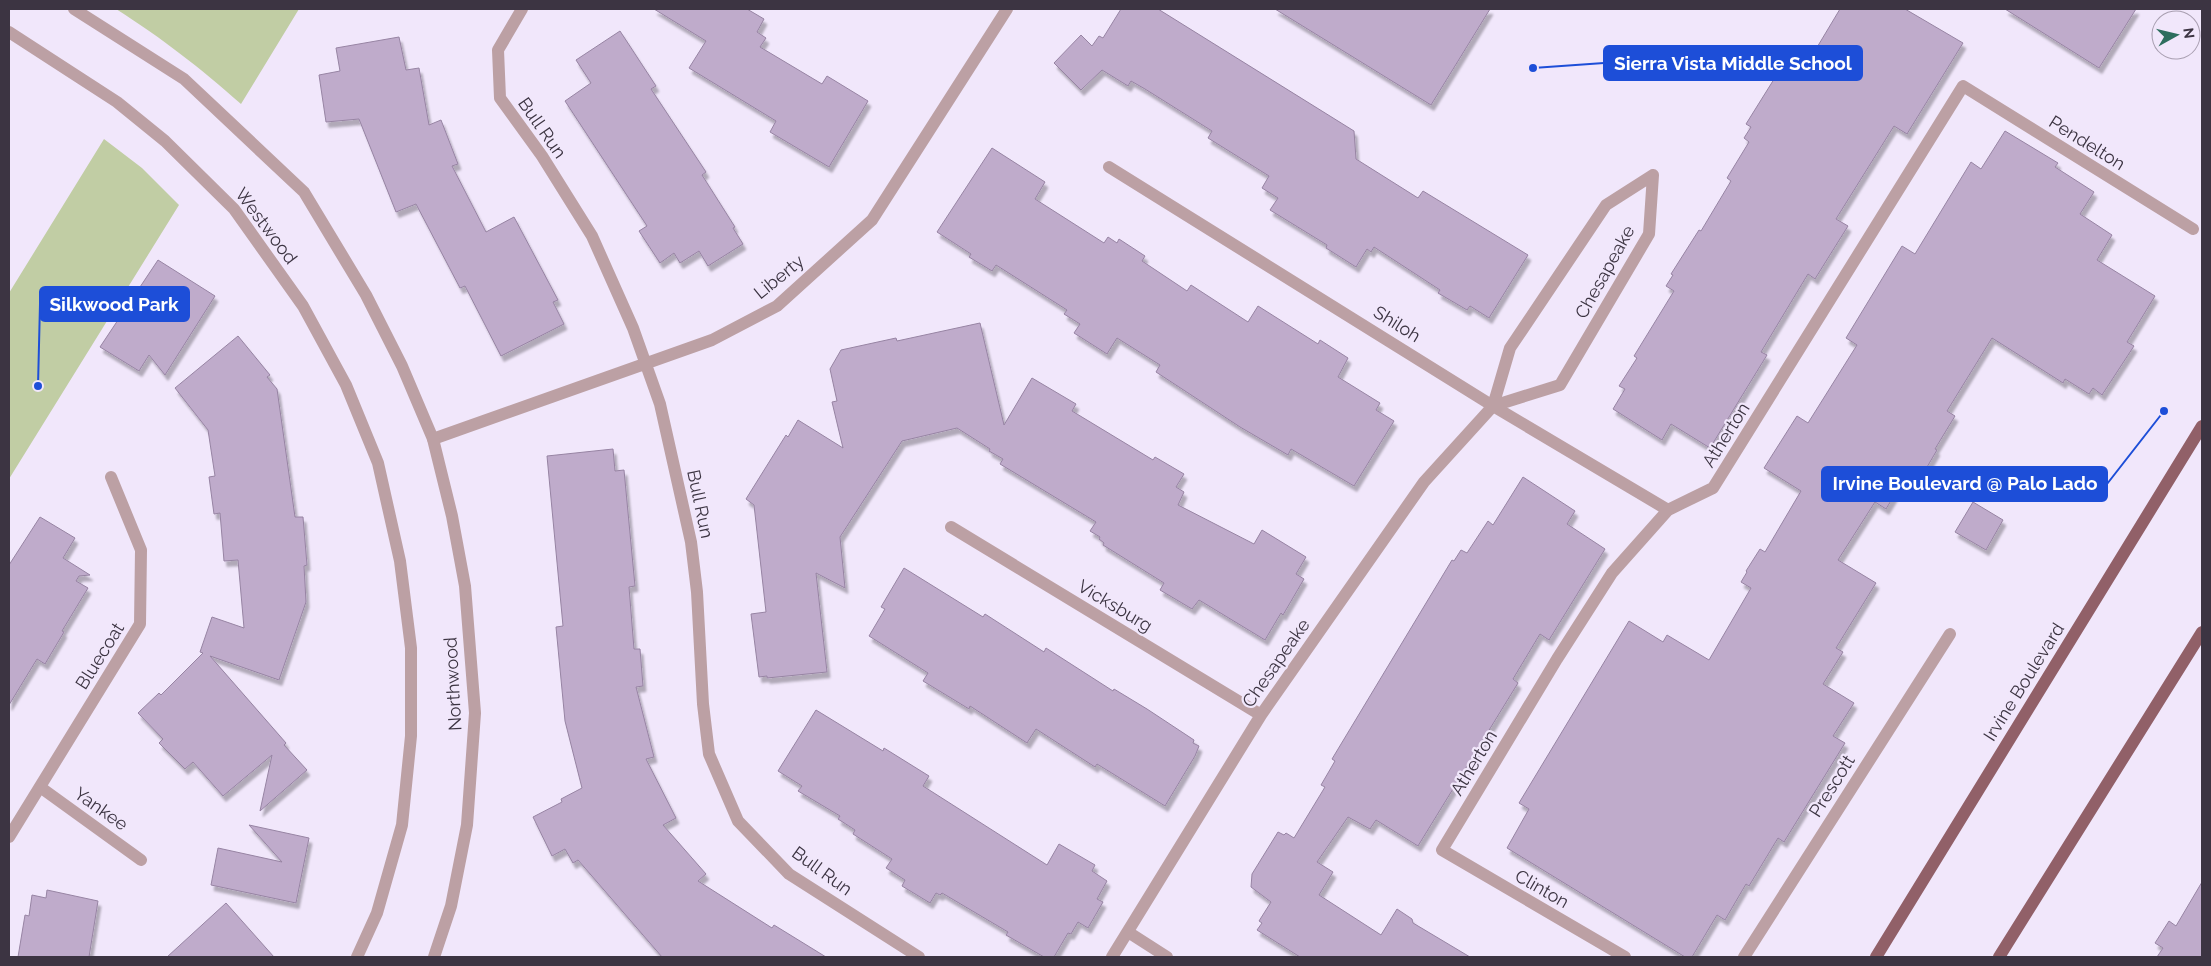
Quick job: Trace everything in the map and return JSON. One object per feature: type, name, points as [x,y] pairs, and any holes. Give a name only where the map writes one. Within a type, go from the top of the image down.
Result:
[{"type":"main road","name":"Irvine Boulevard","points":[[1876,957],[2202,426]]},
{"type":"main road","points":[[1999,957],[2202,632]]},
{"type":"street","points":[[74,9],[184,80],[304,192],[366,295],[402,366],[432,439]]},
{"type":"street","name":"Bull Run","points":[[522,9],[498,50],[500,98],[542,156],[592,236],[633,328],[660,404],[691,542],[697,592],[703,704],[709,754],[738,821],[789,874],[919,957]]},
{"type":"street","name":"Liberty","points":[[432,439],[712,340],[777,306],[872,220],[1008,9]]},
{"type":"street","name":"Westwood","points":[[9,32],[117,102],[165,141],[234,209],[303,306],[346,385],[378,463],[400,561],[411,648],[411,736],[402,825],[377,913],[357,957]]},
{"type":"street","name":"Pendelton","points":[[1963,86],[2193,229]]},
{"type":"street","name":"Atherton","points":[[1442,850],[1557,659],[1612,573],[1668,510],[1713,488],[1963,86]]},
{"type":"street","name":"Shiloh","points":[[1109,167],[1494,406],[1668,510]]},
{"type":"street","name":"Chesapeake","points":[[1112,957],[1261,715],[1424,482],[1494,406],[1510,348],[1606,205],[1653,175],[1649,234],[1560,386],[1494,406]]},
{"type":"street","name":"Northwood","points":[[432,439],[452,516],[464,586],[475,713],[467,825],[451,906],[434,957]]},
{"type":"street","name":"Bluecoat","points":[[9,837],[140,624],[142,550],[111,477]]},
{"type":"street","name":"Vicksburg","points":[[951,527],[1261,715]]},
{"type":"street","name":"Prescott","points":[[1744,957],[1950,634]]},
{"type":"street","name":"Yankee","points":[[40,787],[141,860]]},
{"type":"street","name":"Clinton","points":[[1442,850],[1625,957]]},
{"type":"street","points":[[1128,932],[1167,957]]},
{"type":"green space","points":[[116,9],[299,9],[241,104],[180,54]]},
{"type":"green space","points":[[104,139],[142,168],[179,205],[9,479],[9,293]]},
{"type":"building","points":[[654,9],[747,9],[764,19],[757,32],[766,38],[760,47],[822,84],[827,76],[868,101],[829,167],[770,132],[776,121],[689,68],[706,41]]},
{"type":"building","points":[[1121,9],[1158,9],[1354,131],[1356,159],[1418,198],[1423,191],[1528,255],[1489,318],[1470,306],[1467,310],[1438,293],[1440,290],[1374,247],[1371,252],[1367,249],[1356,267],[1326,248],[1327,245],[1270,210],[1278,198],[1262,188],[1269,176],[1208,138],[1212,131],[1131,81],[1128,86],[1102,70],[1081,90],[1054,63],[1081,35],[1092,46],[1099,36],[1103,38]]},
{"type":"building","points":[[1275,9],[1490,9],[1431,105]]},
{"type":"building","points":[[1840,9],[1905,9],[1963,43],[1907,134],[1894,126],[1836,219],[1848,226],[1815,279],[1808,274],[1761,352],[1767,355],[1710,448],[1671,424],[1662,440],[1613,409],[1625,389],[1619,386],[1637,358],[1634,356],[1674,291],[1666,286],[1673,275],[1671,274],[1699,230],[1701,231],[1731,181],[1727,178],[1749,142],[1744,138],[1751,127],[1746,124],[1776,76],[1782,79],[1787,71],[1796,76],[1811,53],[1813,54]]},
{"type":"building","points":[[2005,9],[2136,9],[2099,68]]},
{"type":"building","points":[[620,31],[656,86],[651,89],[706,172],[702,175],[735,227],[733,228],[743,244],[708,266],[699,251],[680,263],[674,253],[660,263],[639,231],[647,226],[565,101],[591,83],[576,60]]},
{"type":"building","points":[[399,37],[406,70],[419,68],[429,125],[441,120],[458,164],[452,166],[486,232],[514,217],[558,300],[553,302],[564,324],[501,356],[465,286],[460,288],[416,204],[396,212],[359,119],[326,122],[319,75],[340,71],[336,48]]},
{"type":"building","points":[[2005,131],[2058,163],[2055,167],[2094,192],[2080,214],[2112,235],[2097,260],[2155,296],[2127,342],[2134,346],[2102,395],[2093,388],[2089,394],[2065,379],[2063,383],[1992,338],[1947,411],[1955,416],[1935,449],[1937,450],[1923,474],[1916,470],[1911,479],[1906,476],[1886,509],[1875,502],[1838,560],[1876,583],[1836,648],[1843,652],[1823,684],[1854,703],[1833,736],[1845,743],[1784,842],[1778,838],[1749,886],[1746,884],[1725,920],[1717,915],[1692,957],[1685,957],[1507,848],[1529,809],[1519,803],[1629,621],[1663,642],[1667,635],[1709,660],[1751,588],[1741,582],[1746,571],[1760,549],[1765,552],[1801,491],[1764,468],[1797,416],[1808,423],[1857,345],[1846,338],[1902,246],[1915,254],[1971,162],[1981,169]]},
{"type":"building","points":[[992,148],[1045,182],[1035,199],[1104,243],[1108,237],[1117,243],[1119,239],[1145,256],[1142,261],[1187,291],[1191,285],[1248,322],[1258,306],[1318,344],[1320,340],[1348,358],[1338,377],[1380,403],[1376,410],[1394,421],[1354,486],[1291,449],[1288,455],[1240,427],[1156,372],[1160,365],[1117,338],[1107,354],[1074,333],[1080,324],[1064,314],[1067,310],[996,265],[992,271],[969,257],[971,254],[937,232]]},
{"type":"building","points":[[158,260],[215,296],[165,375],[149,355],[139,371],[100,347]]},
{"type":"building","points":[[980,323],[1004,425],[1032,378],[1076,404],[1072,411],[1153,460],[1155,457],[1184,474],[1176,487],[1184,492],[1178,505],[1254,544],[1262,530],[1306,557],[1296,574],[1304,579],[1283,615],[1281,613],[1265,640],[1199,600],[1192,609],[1160,590],[1164,583],[1103,545],[1104,543],[1099,539],[1100,537],[1090,531],[1096,522],[1000,464],[1003,459],[957,428],[902,441],[840,537],[845,588],[816,573],[827,672],[767,678],[767,676],[759,677],[751,614],[766,612],[754,505],[746,499],[786,435],[788,437],[798,420],[843,448],[832,402],[837,401],[830,369],[841,350],[896,338],[897,341]]},
{"type":"building","points":[[238,336],[270,375],[267,377],[277,389],[295,517],[303,517],[307,565],[304,566],[306,602],[279,680],[210,656],[286,743],[284,745],[307,770],[260,811],[272,755],[223,796],[193,762],[185,769],[159,743],[163,739],[138,713],[159,693],[161,695],[203,653],[200,652],[212,617],[244,628],[238,560],[224,561],[220,513],[214,514],[209,477],[215,476],[208,430],[175,388]]},
{"type":"building","points":[[613,449],[615,471],[624,470],[635,586],[629,587],[634,649],[640,649],[643,686],[636,687],[654,757],[646,759],[676,818],[663,825],[706,874],[698,881],[772,928],[774,925],[826,957],[662,957],[578,860],[573,863],[565,849],[552,856],[533,817],[562,802],[561,799],[582,788],[565,721],[556,627],[563,626],[547,456]]},
{"type":"building","points":[[1523,477],[1575,511],[1567,524],[1605,549],[1549,640],[1540,634],[1513,679],[1518,683],[1418,846],[1376,820],[1370,829],[1348,817],[1317,862],[1333,872],[1319,895],[1381,935],[1397,909],[1412,919],[1413,923],[1470,957],[1300,957],[1257,930],[1262,923],[1259,921],[1271,902],[1251,887],[1252,874],[1278,832],[1284,835],[1286,833],[1294,838],[1325,787],[1321,785],[1335,761],[1332,759],[1452,560],[1454,561],[1461,550],[1467,553],[1488,521],[1493,525]]},
{"type":"building","points":[[1973,502],[2003,520],[1986,550],[1955,532]]},
{"type":"building","points":[[40,517],[75,538],[63,558],[90,575],[79,576],[76,581],[88,588],[45,664],[37,659],[9,705],[9,565]]},
{"type":"building","points":[[904,568],[983,617],[985,614],[1044,652],[1046,648],[1113,691],[1114,689],[1147,709],[1194,740],[1193,743],[1199,746],[1195,756],[1165,806],[1097,764],[1095,767],[1036,729],[1027,743],[970,706],[969,709],[923,681],[928,673],[869,636],[885,609],[881,607]]},
{"type":"building","points":[[816,710],[883,751],[884,748],[929,776],[923,786],[1047,865],[1059,844],[1095,865],[1092,871],[1107,881],[1097,899],[1103,902],[1088,928],[1078,922],[1071,934],[1068,933],[1054,957],[1044,957],[1006,935],[1008,932],[942,893],[940,895],[936,893],[930,903],[902,886],[905,880],[886,868],[892,859],[853,834],[855,830],[838,819],[840,816],[798,791],[802,786],[778,771]]},
{"type":"building","points":[[249,825],[309,838],[296,903],[211,885],[218,848],[282,862]]},
{"type":"building","points":[[2202,882],[2202,957],[2157,957],[2163,948],[2155,943],[2169,921],[2176,926]]},
{"type":"building","points":[[47,890],[98,901],[89,957],[18,957],[25,915],[29,916],[32,895],[46,898]]},
{"type":"building","points":[[226,903],[274,957],[167,957]]},
{"type":"place","name":"Sierra Vista Middle School","points":[[1533,68]]},
{"type":"place","name":"Silkwood Park","points":[[38,386]]},
{"type":"place","name":"Irvine Boulevard @ Palo Lado","points":[[2164,411]]}]
